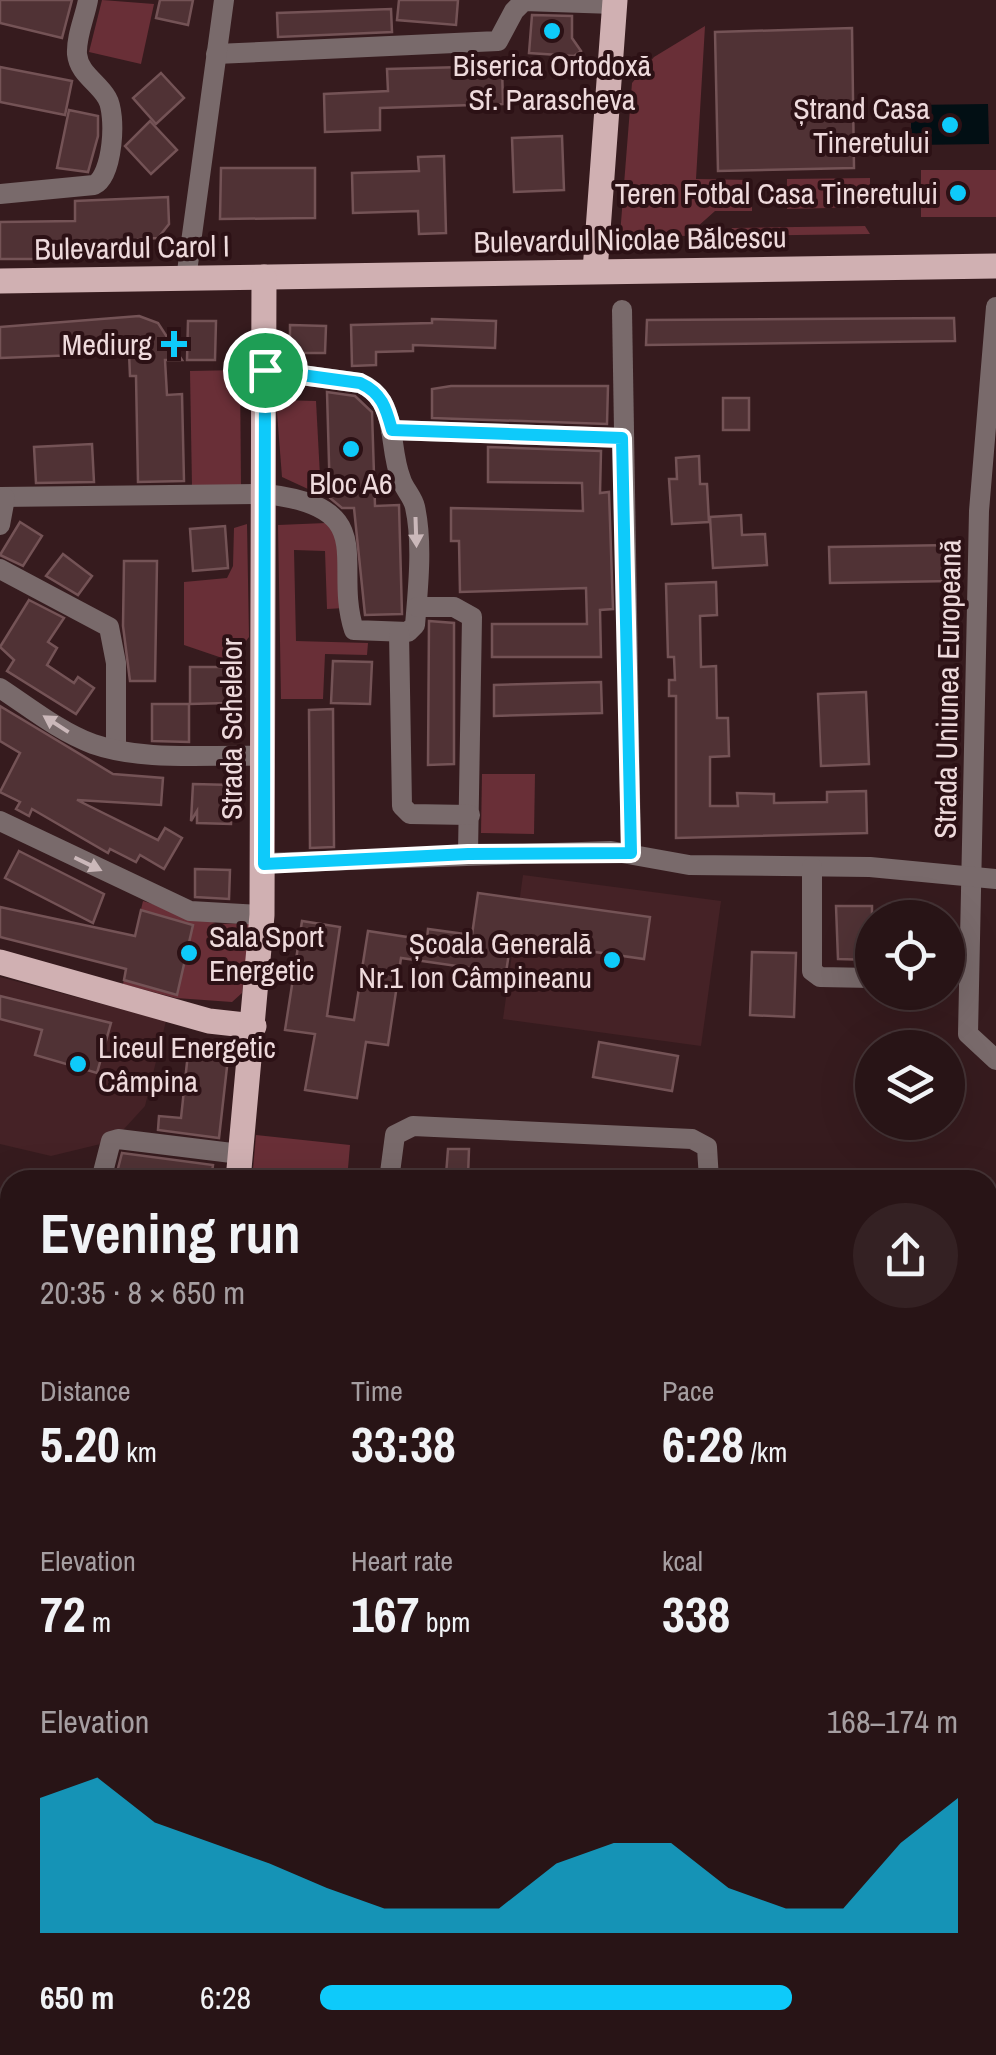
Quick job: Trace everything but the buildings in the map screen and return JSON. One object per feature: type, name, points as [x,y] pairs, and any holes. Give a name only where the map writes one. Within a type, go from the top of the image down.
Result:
[{"type":"main road","points":[[595,271],[614,2]]},
{"type":"main road","name":"Bulevardul Nicolae Bălcescu","points":[[264,278],[996,266]]},
{"type":"main road","name":"Bulevardul Carol I","points":[[0,281],[264,278]]},
{"type":"main road","name":"Strada Schelelor","points":[[239,1170],[254,1026],[264,864],[264,278]]},
{"type":"main road","points":[[0,962],[209,1021],[254,1026]]},
{"type":"street","points":[[0,194],[94,185],[106,174],[113,112],[107,97],[80,68],[77,55],[88,0]]},
{"type":"street","points":[[186,279],[224,0]]},
{"type":"street","points":[[216,54],[498,41],[524,1],[614,2]]},
{"type":"street","name":"Strada Uniunea Europeană","points":[[996,307],[982,455],[968,1034],[996,1060]]},
{"type":"street","points":[[622,310],[631,853]]},
{"type":"street","points":[[0,525],[2,498],[266,494],[308,503],[333,520],[349,540],[354,630],[400,632],[415,626],[415,505],[400,478],[385,404],[374,389],[360,383],[265,370]]},
{"type":"street","points":[[392,430],[622,438]]},
{"type":"street","points":[[0,569],[109,626],[116,663],[116,749]]},
{"type":"street","points":[[416,607],[454,607],[472,618],[468,854]]},
{"type":"street","points":[[400,632],[402,806],[410,814],[470,816]]},
{"type":"street","points":[[0,688],[76,736],[116,749],[263,756]]},
{"type":"street","points":[[0,821],[190,911],[262,914]]},
{"type":"street","points":[[264,864],[468,854],[631,853],[690,865],[812,866],[973,875],[996,880]]},
{"type":"street","points":[[812,866],[812,971],[820,977],[855,978]]},
{"type":"street","points":[[390,1170],[395,1135],[412,1126],[692,1139],[702,1142],[710,1153],[709,1170]]},
{"type":"street","points":[[103,1170],[110,1141],[118,1139],[240,1154]]},
{"type":"shaded area","points":[[102,0],[154,4],[141,64],[89,52]]},
{"type":"shaded area","points":[[705,26],[696,179],[752,180],[752,211],[715,211],[687,236],[620,235],[632,83],[654,57]]},
{"type":"shaded area","name":"Ștrand Casa Tineretului","points":[[988,104],[989,144],[911,145],[911,105]]},
{"type":"shaded area","name":"Teren Fotbal Casa Tineretului","points":[[921,170],[996,170],[996,217],[921,217]]},
{"type":"shaded area","points":[[870,178],[870,207],[787,209],[787,179]]},
{"type":"shaded area","points":[[865,226],[870,234],[726,236],[732,228]]},
{"type":"shaded area","points":[[240,370],[241,486],[192,487],[190,371]]},
{"type":"shaded area","points":[[276,400],[316,401],[321,495],[282,477]]},
{"type":"shaded area","points":[[326,523],[343,537],[345,608],[327,609],[325,551],[294,550],[296,641],[368,643],[367,655],[325,654],[323,699],[281,699],[278,525]]},
{"type":"shaded area","points":[[247,524],[249,637],[231,661],[184,645],[184,582],[227,578],[233,566],[234,528]]},
{"type":"shaded area","points":[[482,774],[535,774],[534,834],[481,833]]},
{"type":"shaded area","name":"Școala Generală Nr.1 Ion Câmpineanu","points":[[523,875],[721,901],[701,1046],[503,1019]]},
{"type":"shaded area","name":"Sala Sport Energetic","points":[[143,901],[219,924],[252,923],[242,993],[232,1002],[176,998],[123,984]]},
{"type":"shaded area","name":"Liceul Energetic Câmpina","points":[[0,977],[166,1021],[145,1106],[113,1141],[51,1156],[0,1144]]},
{"type":"shaded area","points":[[256,1135],[350,1145],[348,1170],[253,1170]]},
{"type":"place","name":"Biserica Ortodoxă Sf. Parascheva","points":[[552,31]]},
{"type":"place","name":"Ștrand Casa Tineretului","points":[[950,125]]},
{"type":"place","name":"Teren Fotbal Casa Tineretului","points":[[958,193]]},
{"type":"place","name":"Mediurg","points":[[174,344]]},
{"type":"place","name":"Bloc A6","points":[[351,449]]},
{"type":"place","name":"Sala Sport Energetic","points":[[189,953]]},
{"type":"place","name":"Școala Generală Nr.1 Ion Câmpineanu","points":[[612,960]]},
{"type":"place","name":"Liceul Energetic Câmpina","points":[[78,1064]]},
{"type":"route","points":[[265,370],[360,383],[374,389],[385,404],[392,430],[622,438],[631,853],[468,854],[264,864],[265,370]]}]
